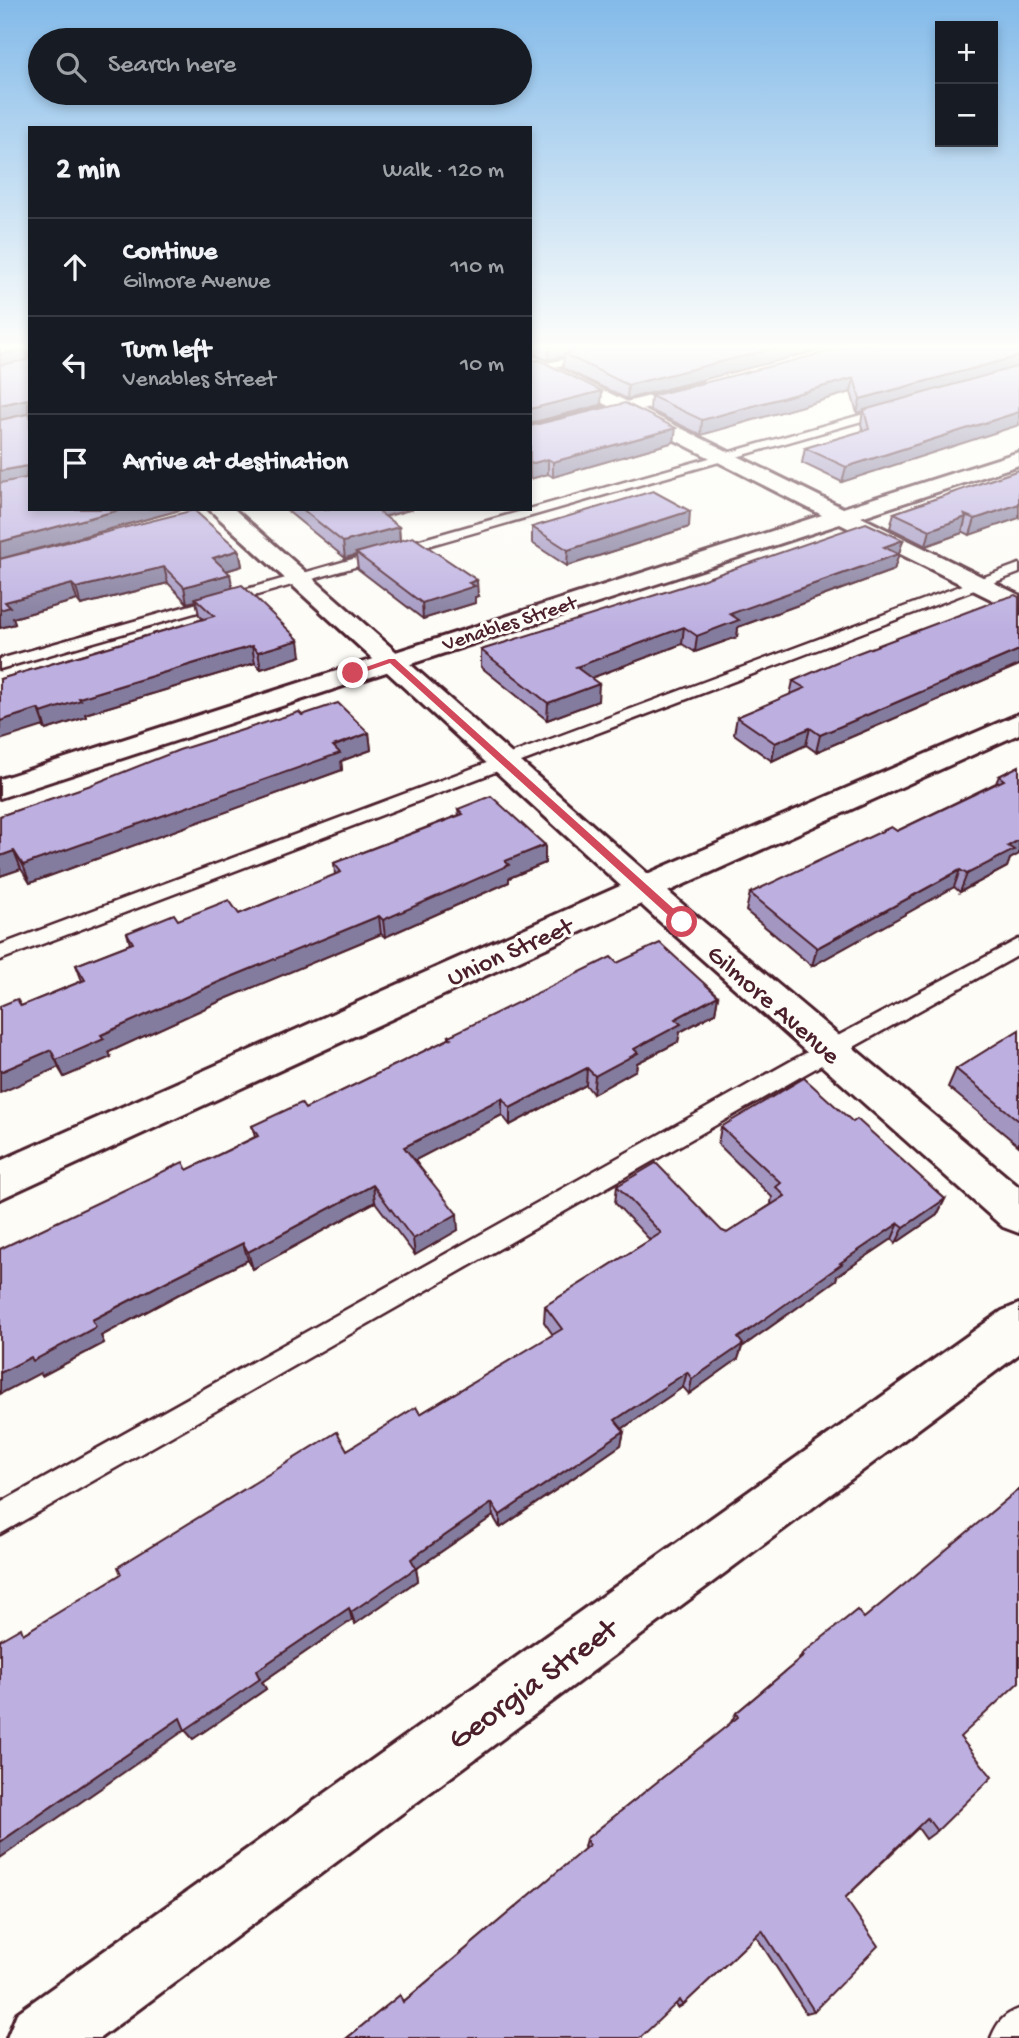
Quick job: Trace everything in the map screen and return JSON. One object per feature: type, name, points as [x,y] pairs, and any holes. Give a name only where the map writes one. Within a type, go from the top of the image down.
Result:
[{"type":"street","points":[[689,439],[1019,605]]},
{"type":"street","name":"Venables Street","points":[[0,789],[1019,458]]},
{"type":"street","name":"Gilmore Avenue","points":[[215,511],[298,578],[392,660],[644,889],[1019,1214]]},
{"type":"street","name":"Union Street","points":[[0,1181],[644,889],[1019,723]]},
{"type":"street","name":"Georgia Street","points":[[42,2038],[1019,1326]]},
{"type":"lane","points":[[0,664],[787,439]]},
{"type":"lane","points":[[0,953],[502,761],[1019,568]]},
{"type":"lane","points":[[0,1519],[829,1050],[1019,946]]},
{"type":"lane","points":[[1010,2038],[1019,2028]]},
{"type":"building","points":[[0,439],[28,439],[28,511],[116,511],[0,542],[0,483],[26,478],[27,466],[0,471]]},
{"type":"building","points":[[532,439],[636,439],[553,462],[548,459],[532,463]]},
{"type":"building","points":[[835,439],[934,439],[846,467],[805,448]]},
{"type":"building","points":[[1019,470],[1019,504],[975,519],[965,515],[966,517],[930,530],[894,513]]},
{"type":"building","points":[[653,491],[690,511],[568,550],[532,527]]},
{"type":"building","points":[[190,511],[195,511],[239,550],[213,558],[230,574],[184,587],[164,567],[76,588],[72,584],[5,602],[10,607],[0,610],[0,559]]},
{"type":"building","points":[[304,511],[378,511],[399,527],[343,542]]},
{"type":"building","points":[[866,523],[903,540],[884,547],[898,554],[730,614],[739,620],[697,636],[684,627],[576,667],[599,684],[548,703],[481,650],[684,586]]},
{"type":"building","points":[[413,537],[477,580],[469,583],[475,586],[422,603],[356,553]]},
{"type":"building","points":[[242,585],[299,640],[258,652],[252,646],[79,698],[81,700],[41,713],[38,709],[0,721],[0,679],[214,616],[195,598]]},
{"type":"building","points":[[1015,595],[1019,597],[1019,650],[820,735],[810,728],[775,743],[737,717],[805,688],[793,681],[855,654]]},
{"type":"building","points":[[338,703],[369,733],[333,746],[340,753],[23,865],[14,851],[0,856],[0,816],[91,785],[179,750],[299,712],[302,715]]},
{"type":"building","points":[[1019,766],[1019,840],[1008,846],[1014,850],[967,874],[960,870],[817,948],[750,893],[891,827],[897,831],[1004,780],[999,776]]},
{"type":"building","points":[[491,796],[545,845],[505,861],[509,865],[383,920],[379,916],[221,981],[101,1035],[104,1039],[56,1060],[51,1050],[0,1072],[0,1006],[17,999],[21,1006],[85,980],[76,965],[133,943],[127,933],[174,914],[178,920],[229,900],[239,914],[341,872],[334,863],[463,814],[458,809]]},
{"type":"building","points":[[660,943],[718,996],[675,1019],[681,1024],[634,1049],[638,1053],[595,1076],[587,1068],[510,1108],[502,1098],[404,1147],[457,1214],[413,1239],[373,1185],[248,1252],[243,1243],[173,1278],[92,1320],[96,1327],[33,1361],[31,1357],[0,1373],[0,1249],[183,1162],[187,1170],[258,1136],[252,1126],[301,1103],[305,1109],[611,957],[617,963]]},
{"type":"building","points":[[1019,1030],[1019,1121],[956,1069]]},
{"type":"building","points":[[804,1078],[853,1122],[857,1119],[945,1199],[904,1227],[899,1223],[840,1263],[842,1264],[738,1338],[743,1344],[692,1379],[687,1372],[615,1420],[624,1431],[500,1515],[492,1503],[411,1559],[416,1568],[351,1612],[349,1608],[256,1671],[260,1679],[185,1730],[180,1718],[0,1842],[0,1640],[21,1628],[23,1634],[121,1574],[118,1567],[337,1432],[347,1450],[416,1407],[420,1414],[562,1329],[545,1306],[661,1233],[617,1186],[656,1163],[727,1233],[785,1196],[776,1187],[781,1183],[721,1127]]},
{"type":"building","points":[[1019,1489],[1019,1682],[960,1737],[992,1777],[937,1831],[927,1818],[845,1898],[878,1946],[814,2011],[762,1930],[683,2005],[680,2000],[640,2038],[347,2038],[400,1995],[403,2002],[589,1845],[586,1839],[738,1717],[736,1713],[804,1656],[802,1654],[857,1610],[864,1618]]},
{"type":"route","points":[[353,673],[392,660],[682,922]]}]
